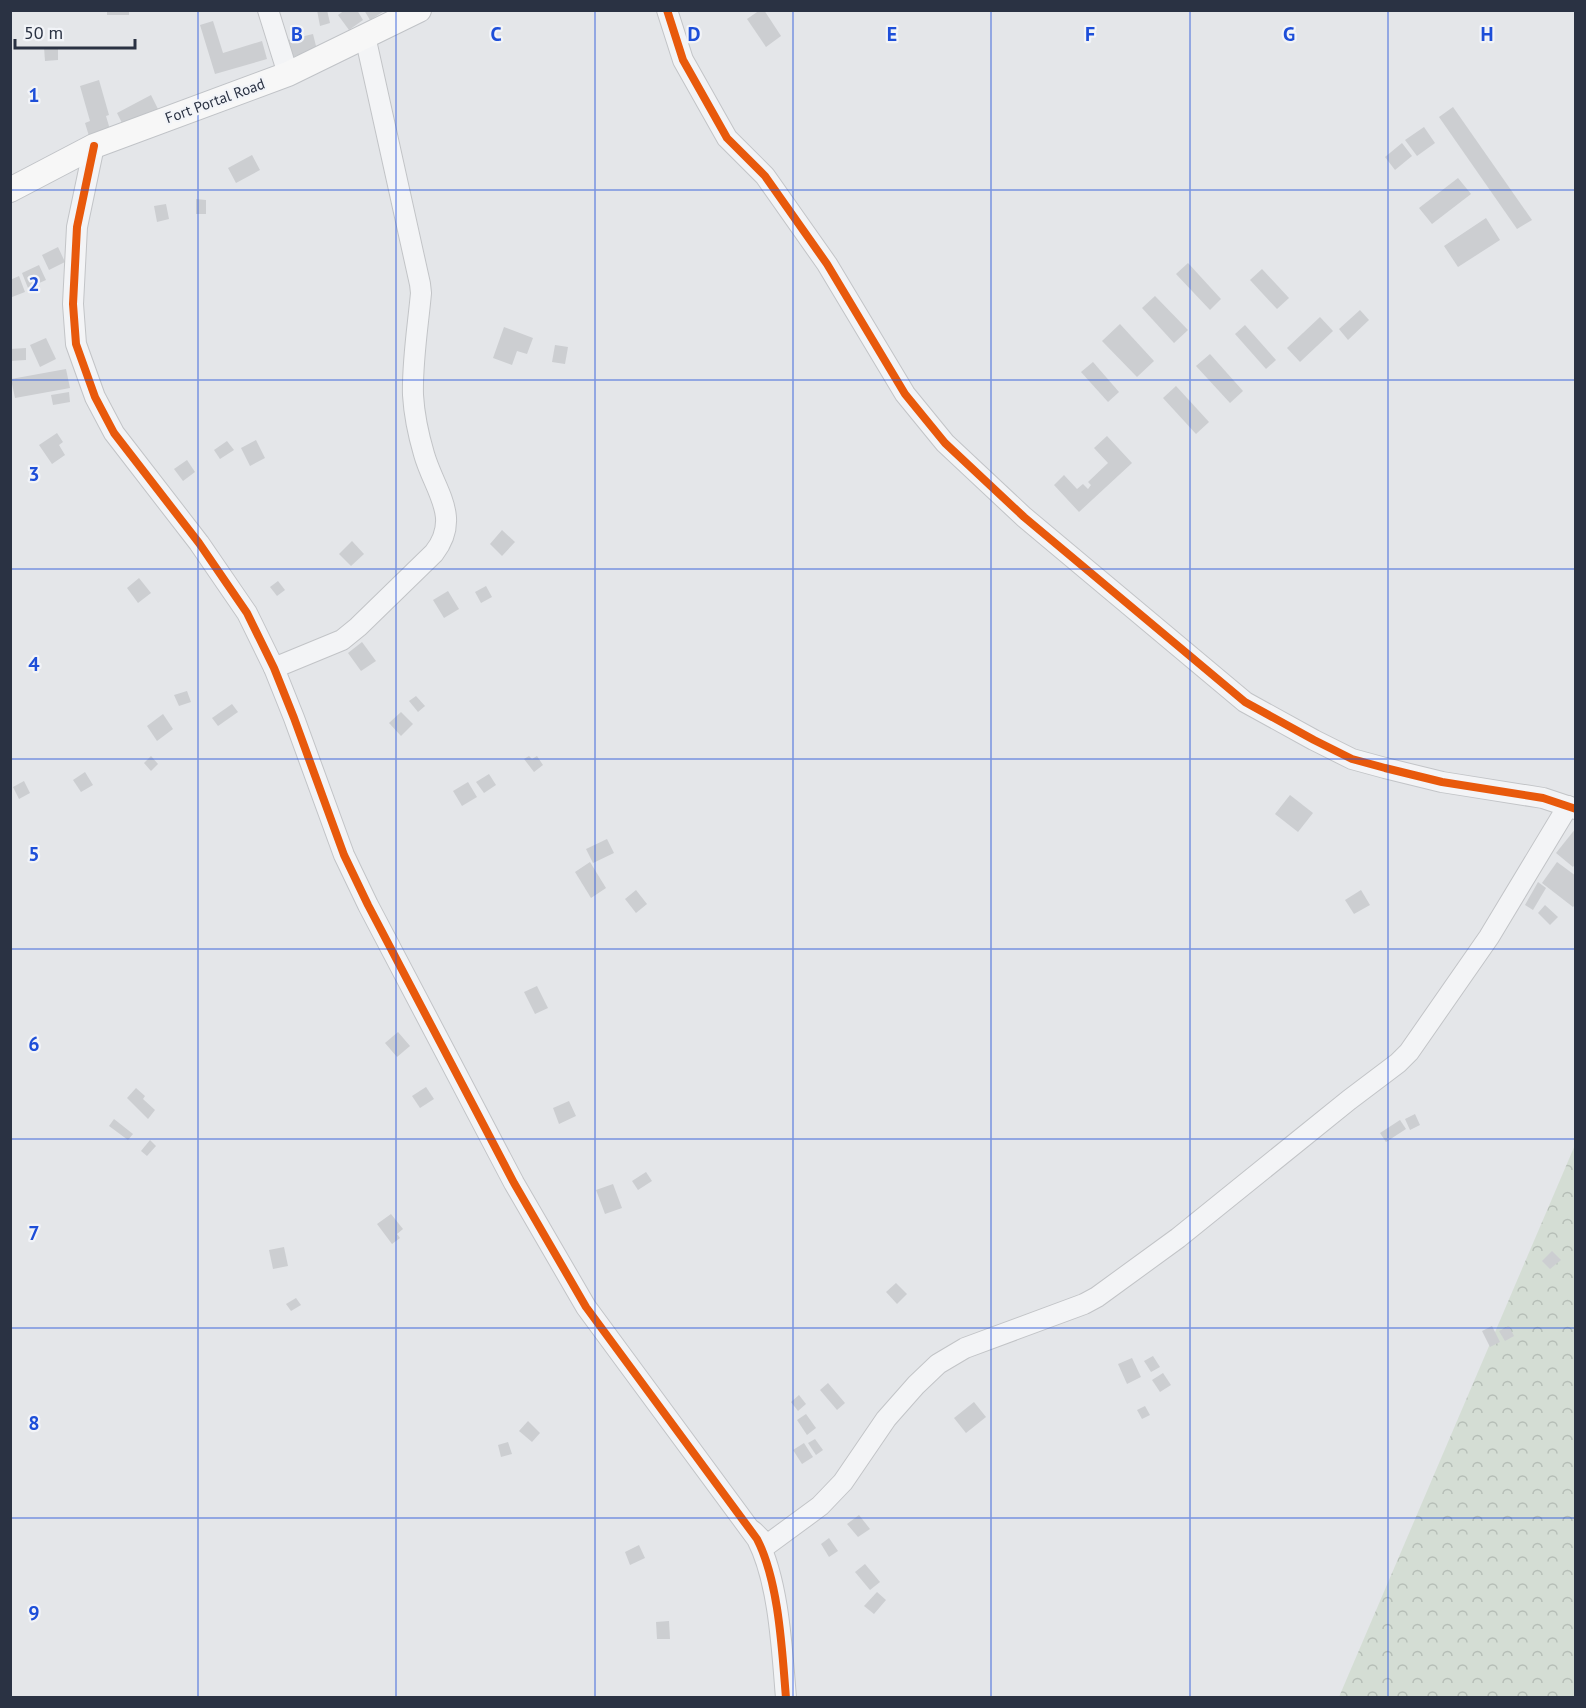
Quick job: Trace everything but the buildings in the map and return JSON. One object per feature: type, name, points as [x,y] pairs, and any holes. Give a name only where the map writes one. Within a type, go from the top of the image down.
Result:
[{"type":"main road","name":"Fort Portal Road","points":[[10,190],[94,146],[288,74],[419,10]]},
{"type":"street","points":[[268,10],[288,74]]},
{"type":"street","points":[[667,10],[683,60],[727,138],[765,176],[826,264],[905,394],[945,444],[1024,517],[1245,702],[1306,736],[1352,759],[1385,768],[1442,782],[1543,798],[1572,808],[1489,937],[1409,1052],[1398,1063],[1348,1100],[1178,1238],[1111,1288],[1084,1304],[965,1348],[938,1364],[886,1419],[843,1482],[820,1506],[767,1545],[751,1529]]},
{"type":"street","points":[[274,668],[342,640],[350,634],[434,553],[444,541],[447,526],[444,502],[424,455],[413,396],[420,284],[365,36]]},
{"type":"street","points":[[94,146],[77,228],[73,304],[76,344],[95,397],[114,433],[199,543],[247,613],[274,668],[344,855],[514,1183],[586,1307],[751,1529],[761,1547],[780,1625],[786,1698]]},
{"type":"green space","points":[[1575,1145],[1575,1697],[1339,1697]]},
{"type":"cycle path","points":[[667,10],[683,60],[727,138],[765,176],[827,264],[905,394],[945,443],[1024,517],[1245,702],[1314,740],[1352,759],[1385,768],[1442,782],[1543,798],[1576,809]]},
{"type":"cycle path","points":[[94,146],[77,227],[73,304],[76,344],[95,397],[114,433],[199,543],[247,613],[274,668],[344,855],[514,1183],[586,1307],[757,1539],[775,1596],[786,1698]]}]
